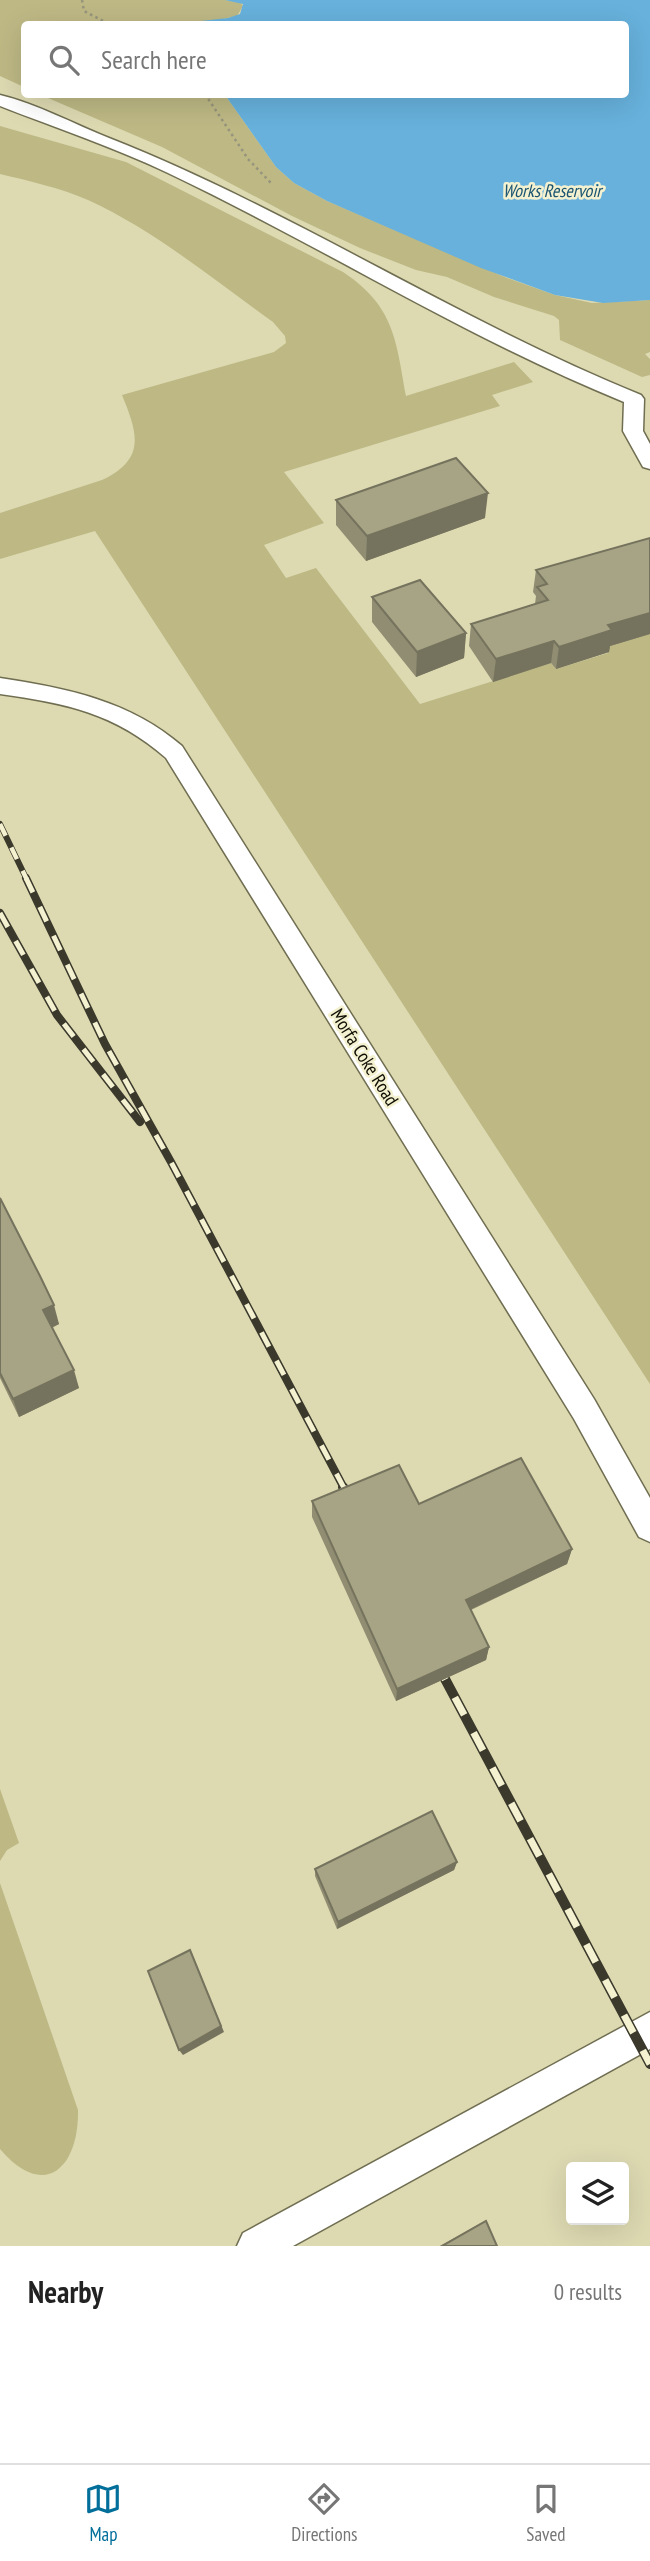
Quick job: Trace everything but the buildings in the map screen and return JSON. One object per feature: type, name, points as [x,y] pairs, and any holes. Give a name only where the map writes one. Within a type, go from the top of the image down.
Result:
[{"type":"lane","points":[[0,100],[173,169],[447,312],[592,383],[642,401],[633,431],[650,463]]},
{"type":"lane","name":"Morfa Coke Road","points":[[0,686],[61,695],[111,710],[148,729],[174,752],[584,1409],[650,1527]]},
{"type":"lane","points":[[256,2246],[650,2030]]},
{"type":"path","points":[[82,0],[85,11],[103,21]]},
{"type":"path","points":[[208,98],[248,159],[272,184]]},
{"type":"shaded area","points":[[0,0],[650,0],[650,2246],[0,2246]]},
{"type":"shaded area","points":[[0,0],[225,0],[240,2],[243,6],[237,16],[213,21],[21,21],[21,86],[0,76]]},
{"type":"shaded area","points":[[48,98],[227,98],[276,167],[294,183],[327,201],[507,278],[555,295],[592,303],[650,300],[650,352],[645,354],[650,359],[650,375],[642,377],[560,340],[559,320],[554,316],[494,297],[447,277],[416,270],[360,248],[292,216],[162,147]]},
{"type":"shaded area","points":[[0,126],[126,162],[343,272],[360,285],[383,311],[395,341],[406,396],[514,362],[533,382],[492,395],[500,406],[284,472],[324,523],[264,545],[286,578],[316,568],[420,704],[551,663],[556,669],[608,653],[607,646],[650,634],[650,1384],[95,531],[0,559],[0,513],[102,480],[126,463],[132,454],[134,433],[122,395],[274,352],[286,343],[285,336],[273,322],[183,256],[136,226],[88,200],[45,185],[0,174]]},
{"type":"shaded area","points":[[0,1789],[19,1843],[7,1850],[0,1861]]},
{"type":"shaded area","points":[[0,1883],[78,2110],[77,2130],[65,2162],[56,2171],[44,2175],[31,2173],[16,2165],[0,2149]]},
{"type":"water","name":"Works Reservoir","points":[[225,0],[650,0],[650,300],[603,303],[555,295],[481,268],[327,201],[294,183],[276,167],[227,98],[629,98],[629,21],[201,21],[240,14],[243,4]]},
{"type":"railway","points":[[0,824],[27,880]]},
{"type":"railway","points":[[26,878],[105,1044],[171,1162],[344,1488]]},
{"type":"railway","points":[[0,913],[57,1015],[140,1122]]},
{"type":"railway","points":[[343,1487],[353,1505]]},
{"type":"railway","points":[[436,1662],[650,2064]]}]
